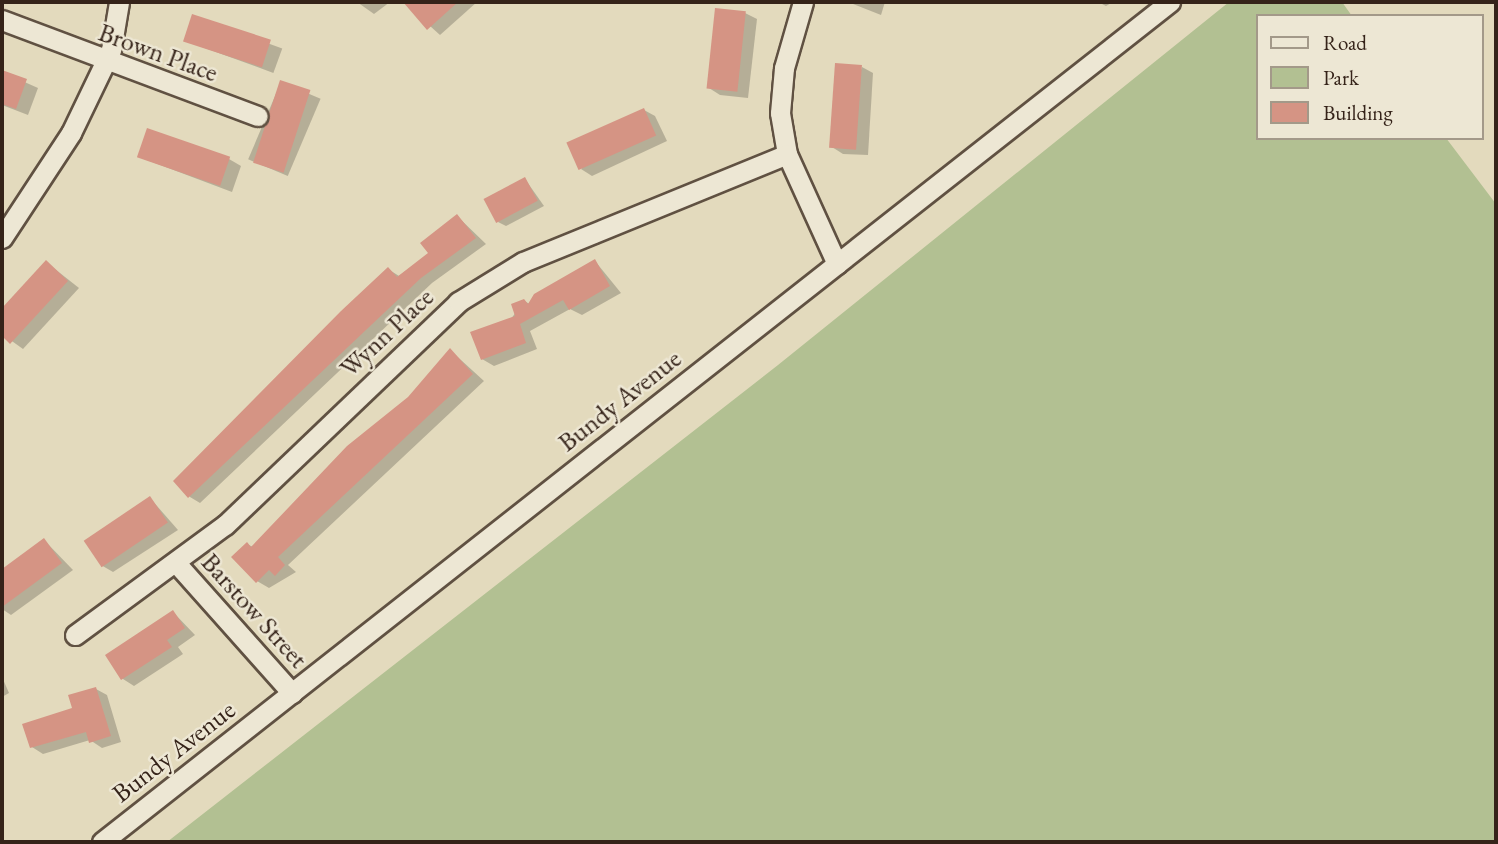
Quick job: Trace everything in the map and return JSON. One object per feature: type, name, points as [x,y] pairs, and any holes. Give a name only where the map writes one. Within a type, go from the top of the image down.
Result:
[{"type":"street","points":[[2,238],[71,133],[106,63],[119,2]]},
{"type":"street","points":[[803,2],[784,68],[780,113],[787,154],[836,264]]},
{"type":"street","name":"Bundy Avenue","points":[[102,842],[1170,2]]},
{"type":"street","name":"Brown Place","points":[[2,20],[106,63],[258,116]]},
{"type":"street","name":"Wynn Place","points":[[75,635],[177,564],[458,302],[523,262],[787,154]]},
{"type":"street","name":"Barstow Street","points":[[177,564],[292,693]]},
{"type":"green space","points":[[1229,2],[1342,2],[1351,14],[1256,14],[1256,140],[1448,140],[1496,204],[1496,842],[167,842],[778,365]]},
{"type":"building","points":[[403,2],[458,2],[427,30]]},
{"type":"building","points":[[715,8],[746,11],[737,92],[707,89]]},
{"type":"building","points":[[192,14],[271,40],[262,67],[183,42]]},
{"type":"building","points":[[835,63],[862,65],[856,150],[829,148]]},
{"type":"building","points":[[2,70],[27,79],[16,109],[2,104]]},
{"type":"building","points":[[280,80],[310,90],[284,173],[253,163]]},
{"type":"building","points":[[644,108],[656,135],[579,170],[566,143]]},
{"type":"building","points":[[147,128],[230,157],[220,186],[137,157]]},
{"type":"building","points":[[525,177],[538,201],[496,223],[484,199]]},
{"type":"building","points":[[457,214],[476,238],[421,278],[188,498],[173,481],[341,311],[388,267],[397,277],[428,253],[420,243]]},
{"type":"building","points":[[595,259],[610,286],[569,310],[563,300],[520,324],[526,343],[481,360],[470,332],[515,316],[511,304],[524,299],[528,304],[534,294]]},
{"type":"building","points":[[46,260],[68,281],[10,344],[2,336],[2,308]]},
{"type":"building","points":[[450,348],[473,374],[278,557],[285,565],[275,576],[269,570],[256,583],[231,557],[247,542],[251,547],[347,446],[408,397]]},
{"type":"building","points":[[150,496],[168,523],[102,567],[84,541]]},
{"type":"building","points":[[44,538],[62,563],[2,607],[2,569]]},
{"type":"building","points":[[173,610],[185,628],[167,640],[172,647],[121,680],[105,655]]},
{"type":"building","points":[[96,687],[111,736],[89,743],[86,732],[30,748],[22,724],[72,708],[68,695]]}]
